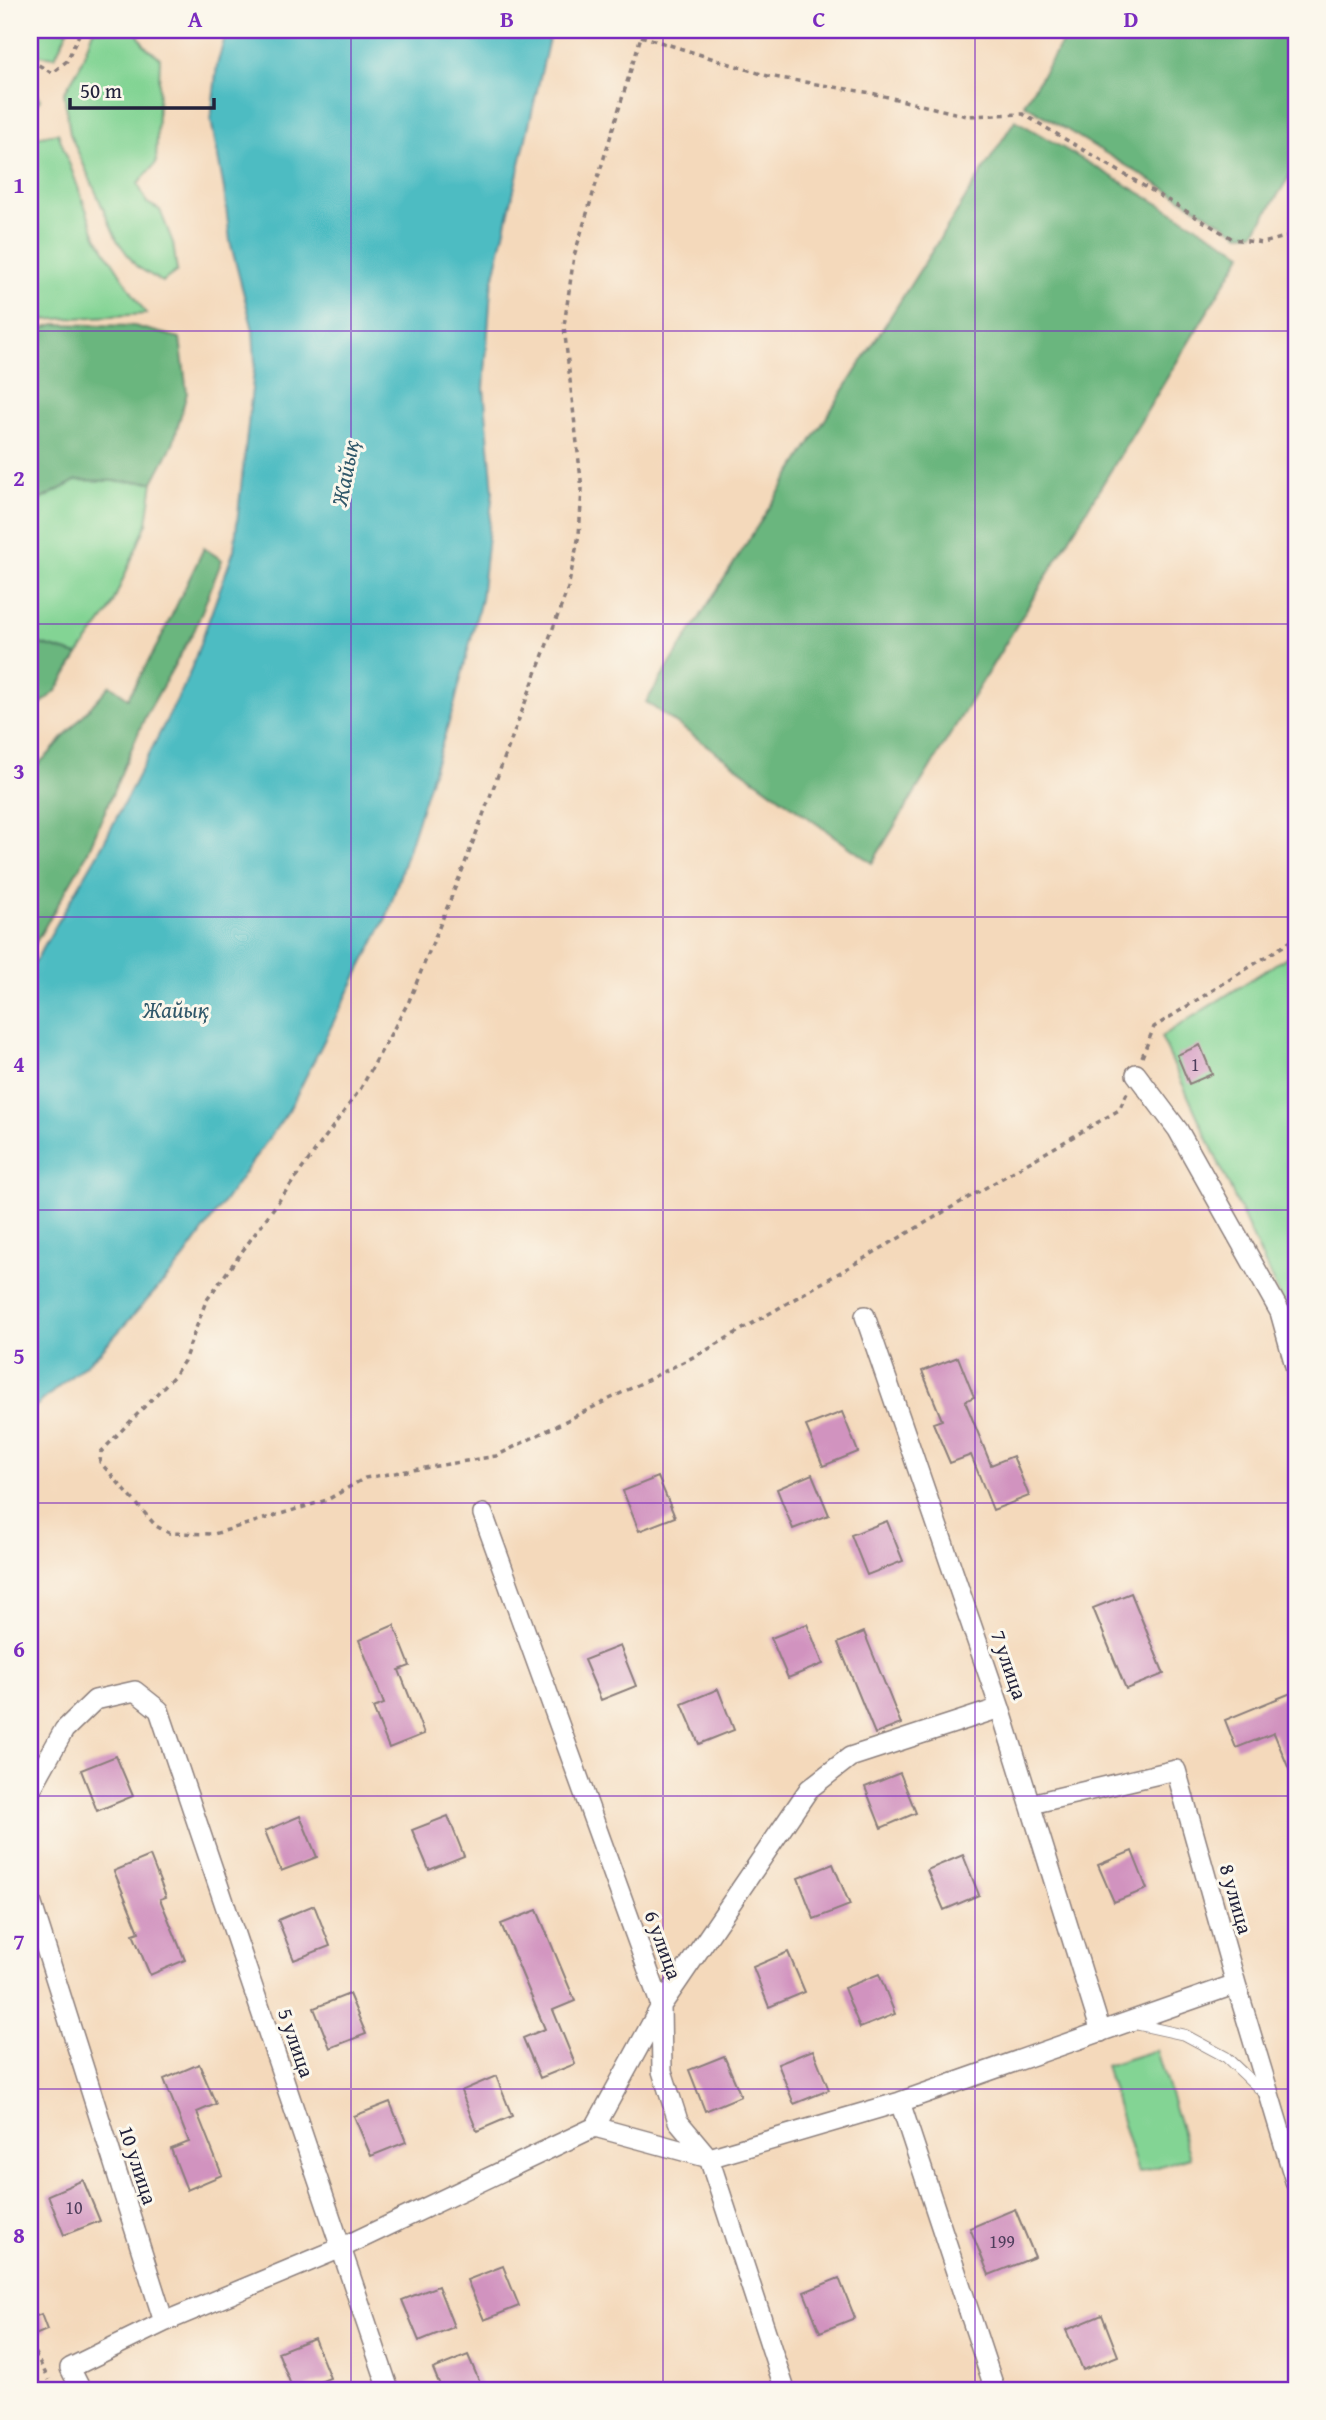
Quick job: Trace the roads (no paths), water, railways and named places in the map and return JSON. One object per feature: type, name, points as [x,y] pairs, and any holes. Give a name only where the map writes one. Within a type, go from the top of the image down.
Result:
[{"type":"street","points":[[1136,1074],[1178,1130],[1280,1311],[1296,1369]]},
{"type":"street","name":"7 улица","points":[[865,1315],[1000,1708],[1101,2032]]},
{"type":"street","name":"6 улица","points":[[483,1514],[661,2006],[662,2071],[678,2121],[709,2158],[785,2390]]},
{"type":"street","name":"5 улица","points":[[30,1791],[64,1730],[95,1700],[135,1691],[159,1710],[389,2390]]},
{"type":"street","points":[[81,2390],[70,2368],[164,2322],[341,2248],[595,2127],[661,2006],[809,1789],[850,1757],[1000,1708]]},
{"type":"street","name":"8 улица","points":[[1031,1804],[1176,1770],[1296,2184]]},
{"type":"street","name":"10 улица","points":[[30,1898],[164,2322]]},
{"type":"street","points":[[595,2127],[709,2158],[900,2102],[1236,1984]]},
{"type":"street","points":[[900,2102],[995,2390]]},
{"type":"lane","points":[[1128,2022],[1185,2035],[1226,2057],[1271,2100]]},
{"type":"water","name":"Жайық","points":[[227,30],[551,30],[491,289],[484,388],[493,491],[481,599],[454,706],[387,916],[289,1110],[179,1265],[100,1352],[30,1411],[30,970],[101,848],[187,680],[234,550],[255,362],[253,330],[230,241],[224,189],[211,120],[217,65]]}]
